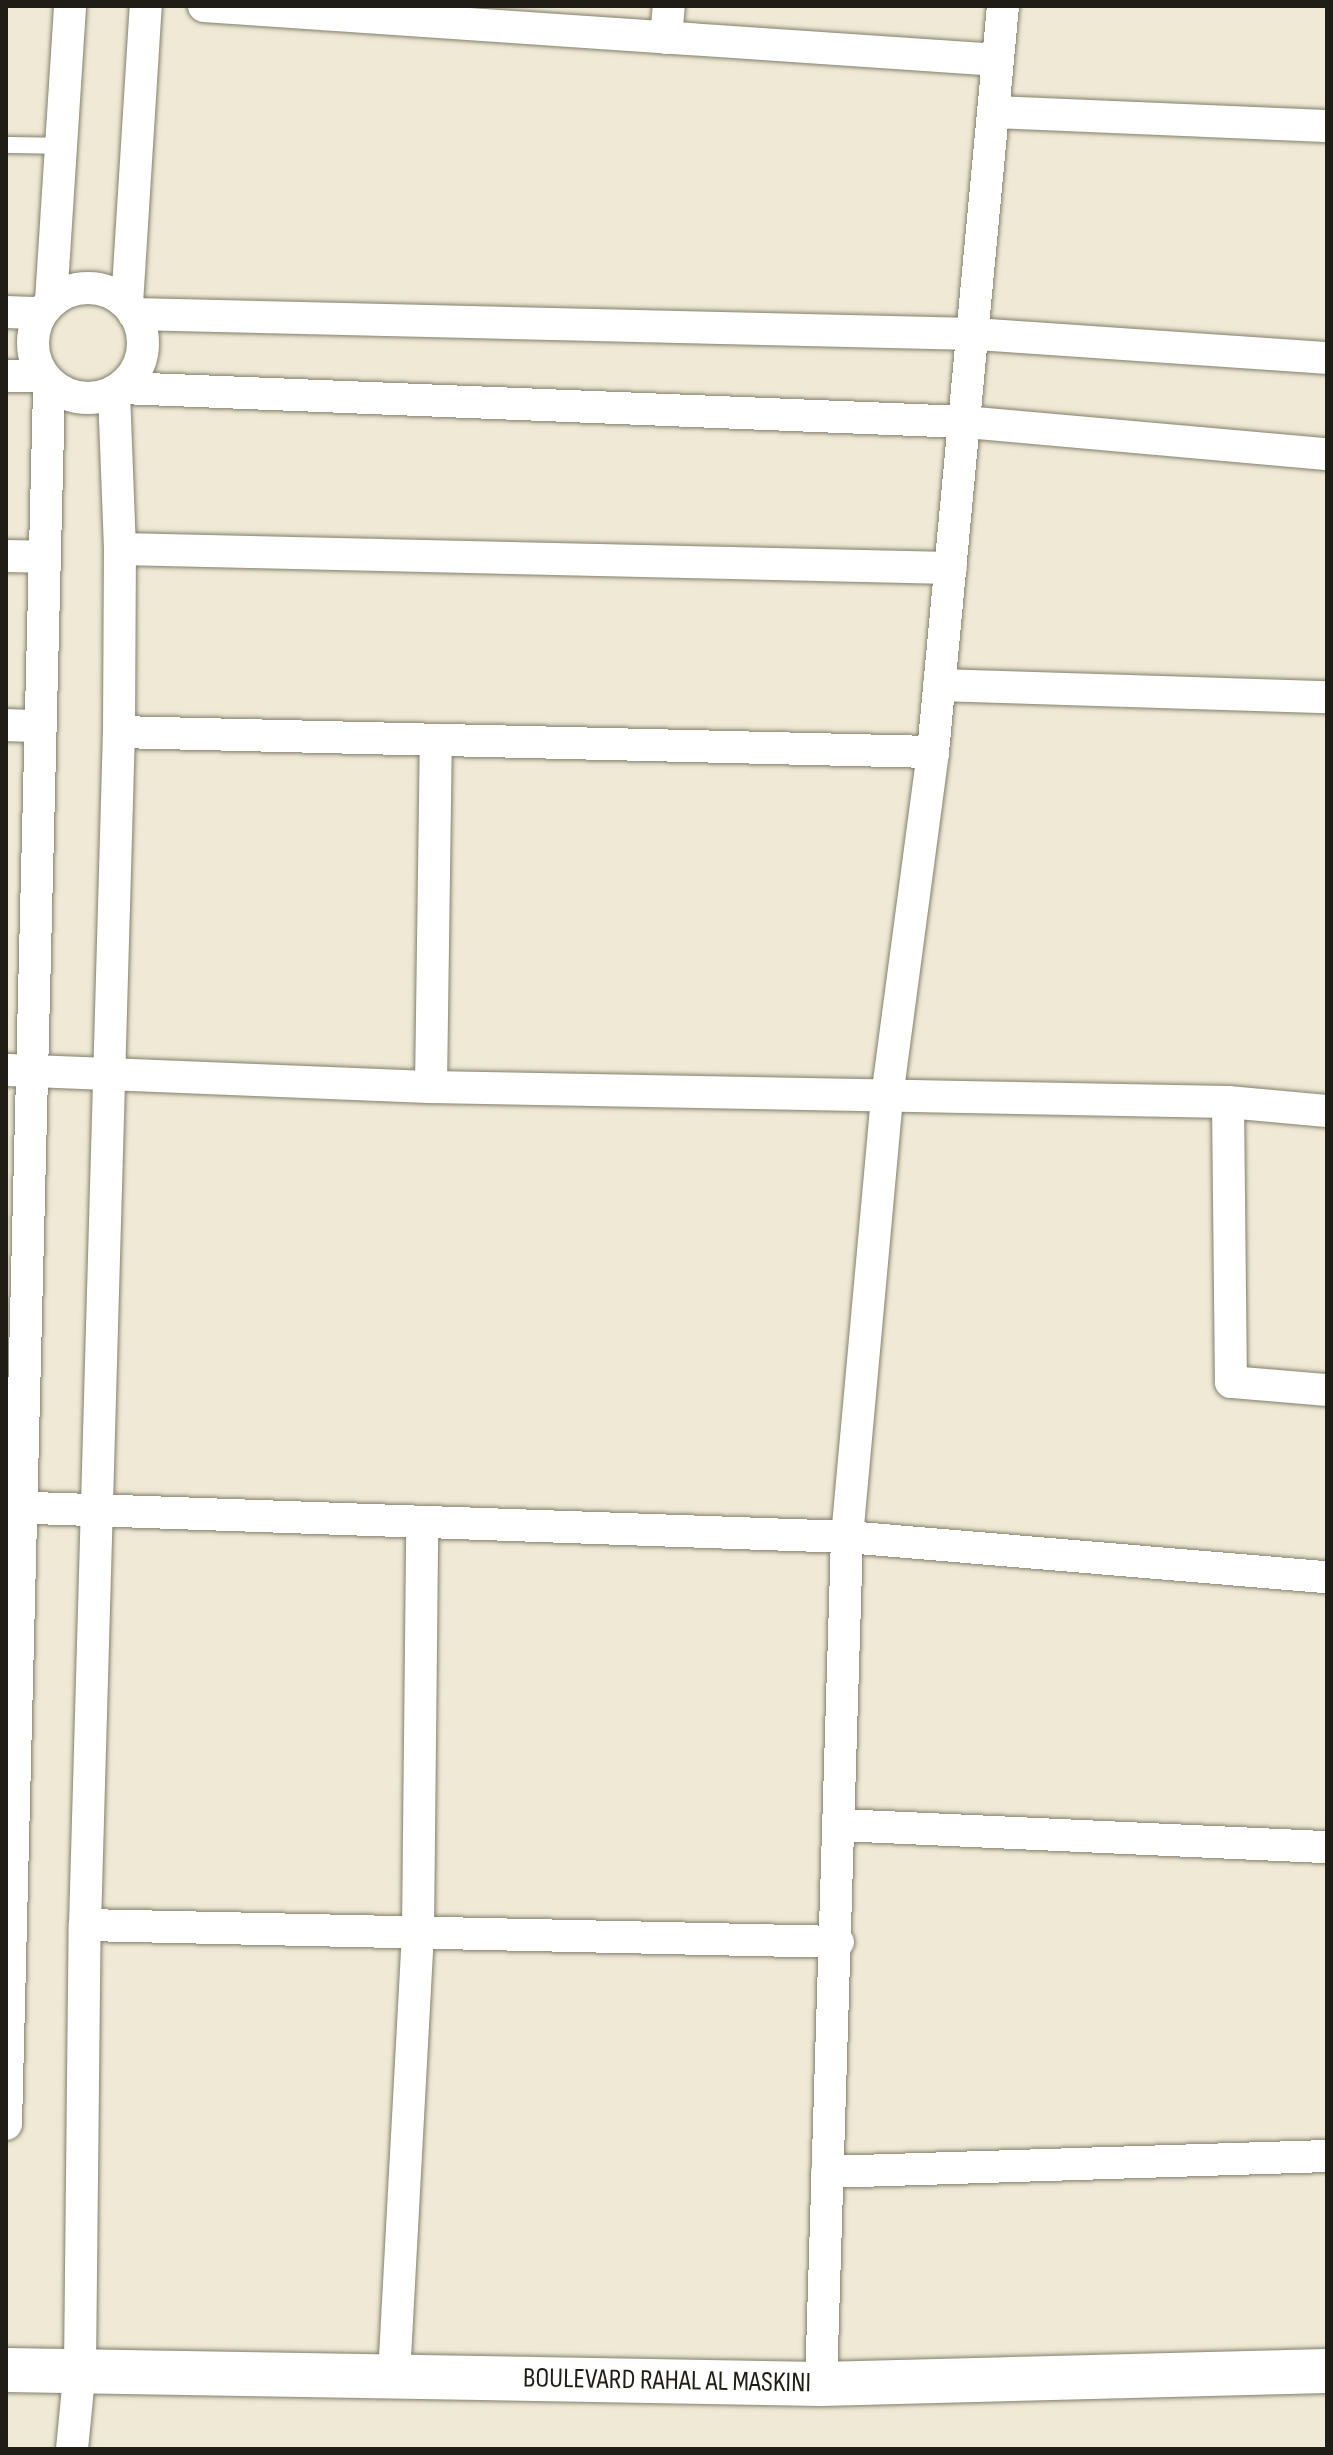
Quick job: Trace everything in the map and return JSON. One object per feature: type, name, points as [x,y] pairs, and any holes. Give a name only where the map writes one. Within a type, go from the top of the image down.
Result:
[{"type":"street","points":[[6,2124],[20,1071],[45,557],[46,380],[32,345],[46,307],[70,6]]},
{"type":"street","points":[[72,2449],[80,2368],[85,1925],[119,732],[118,390],[139,366],[143,340],[131,309],[146,6]]},
{"type":"street","points":[[204,6],[998,60]]},
{"type":"street","points":[[666,38],[669,6]]},
{"type":"street","points":[[821,2384],[838,1942],[847,1537],[887,1097],[933,752],[975,334],[1003,6]]},
{"type":"street","points":[[993,112],[1327,126]]},
{"type":"street","points":[[6,312],[46,307],[89,288],[110,292],[131,309],[975,334],[1327,358]]},
{"type":"street","points":[[6,376],[46,380],[69,396],[92,399],[118,390],[966,422],[1327,454]]},
{"type":"street","points":[[120,549],[951,568]]},
{"type":"street","points":[[6,556],[45,557]]},
{"type":"street","points":[[939,685],[1327,697]]},
{"type":"street","points":[[6,725],[39,726]]},
{"type":"street","points":[[119,732],[933,752]]},
{"type":"street","points":[[431,1087],[436,740]]},
{"type":"street","points":[[20,1071],[431,1087],[1228,1102],[1327,1111]]},
{"type":"street","points":[[1228,1102],[1231,1382],[1327,1390]]},
{"type":"street","points":[[14,1508],[98,1508],[847,1537],[1327,1577]]},
{"type":"street","points":[[394,2376],[418,1931],[422,1522]]},
{"type":"street","points":[[839,1825],[1327,1847]]},
{"type":"street","points":[[85,1925],[838,1942]]},
{"type":"street","points":[[827,2172],[1327,2156]]},
{"type":"street","name":"BOULEVARD RAHAL AL MASKINI","points":[[6,2370],[80,2368],[821,2384],[1327,2371]]},
{"type":"lane","points":[[6,145],[61,146]]}]
